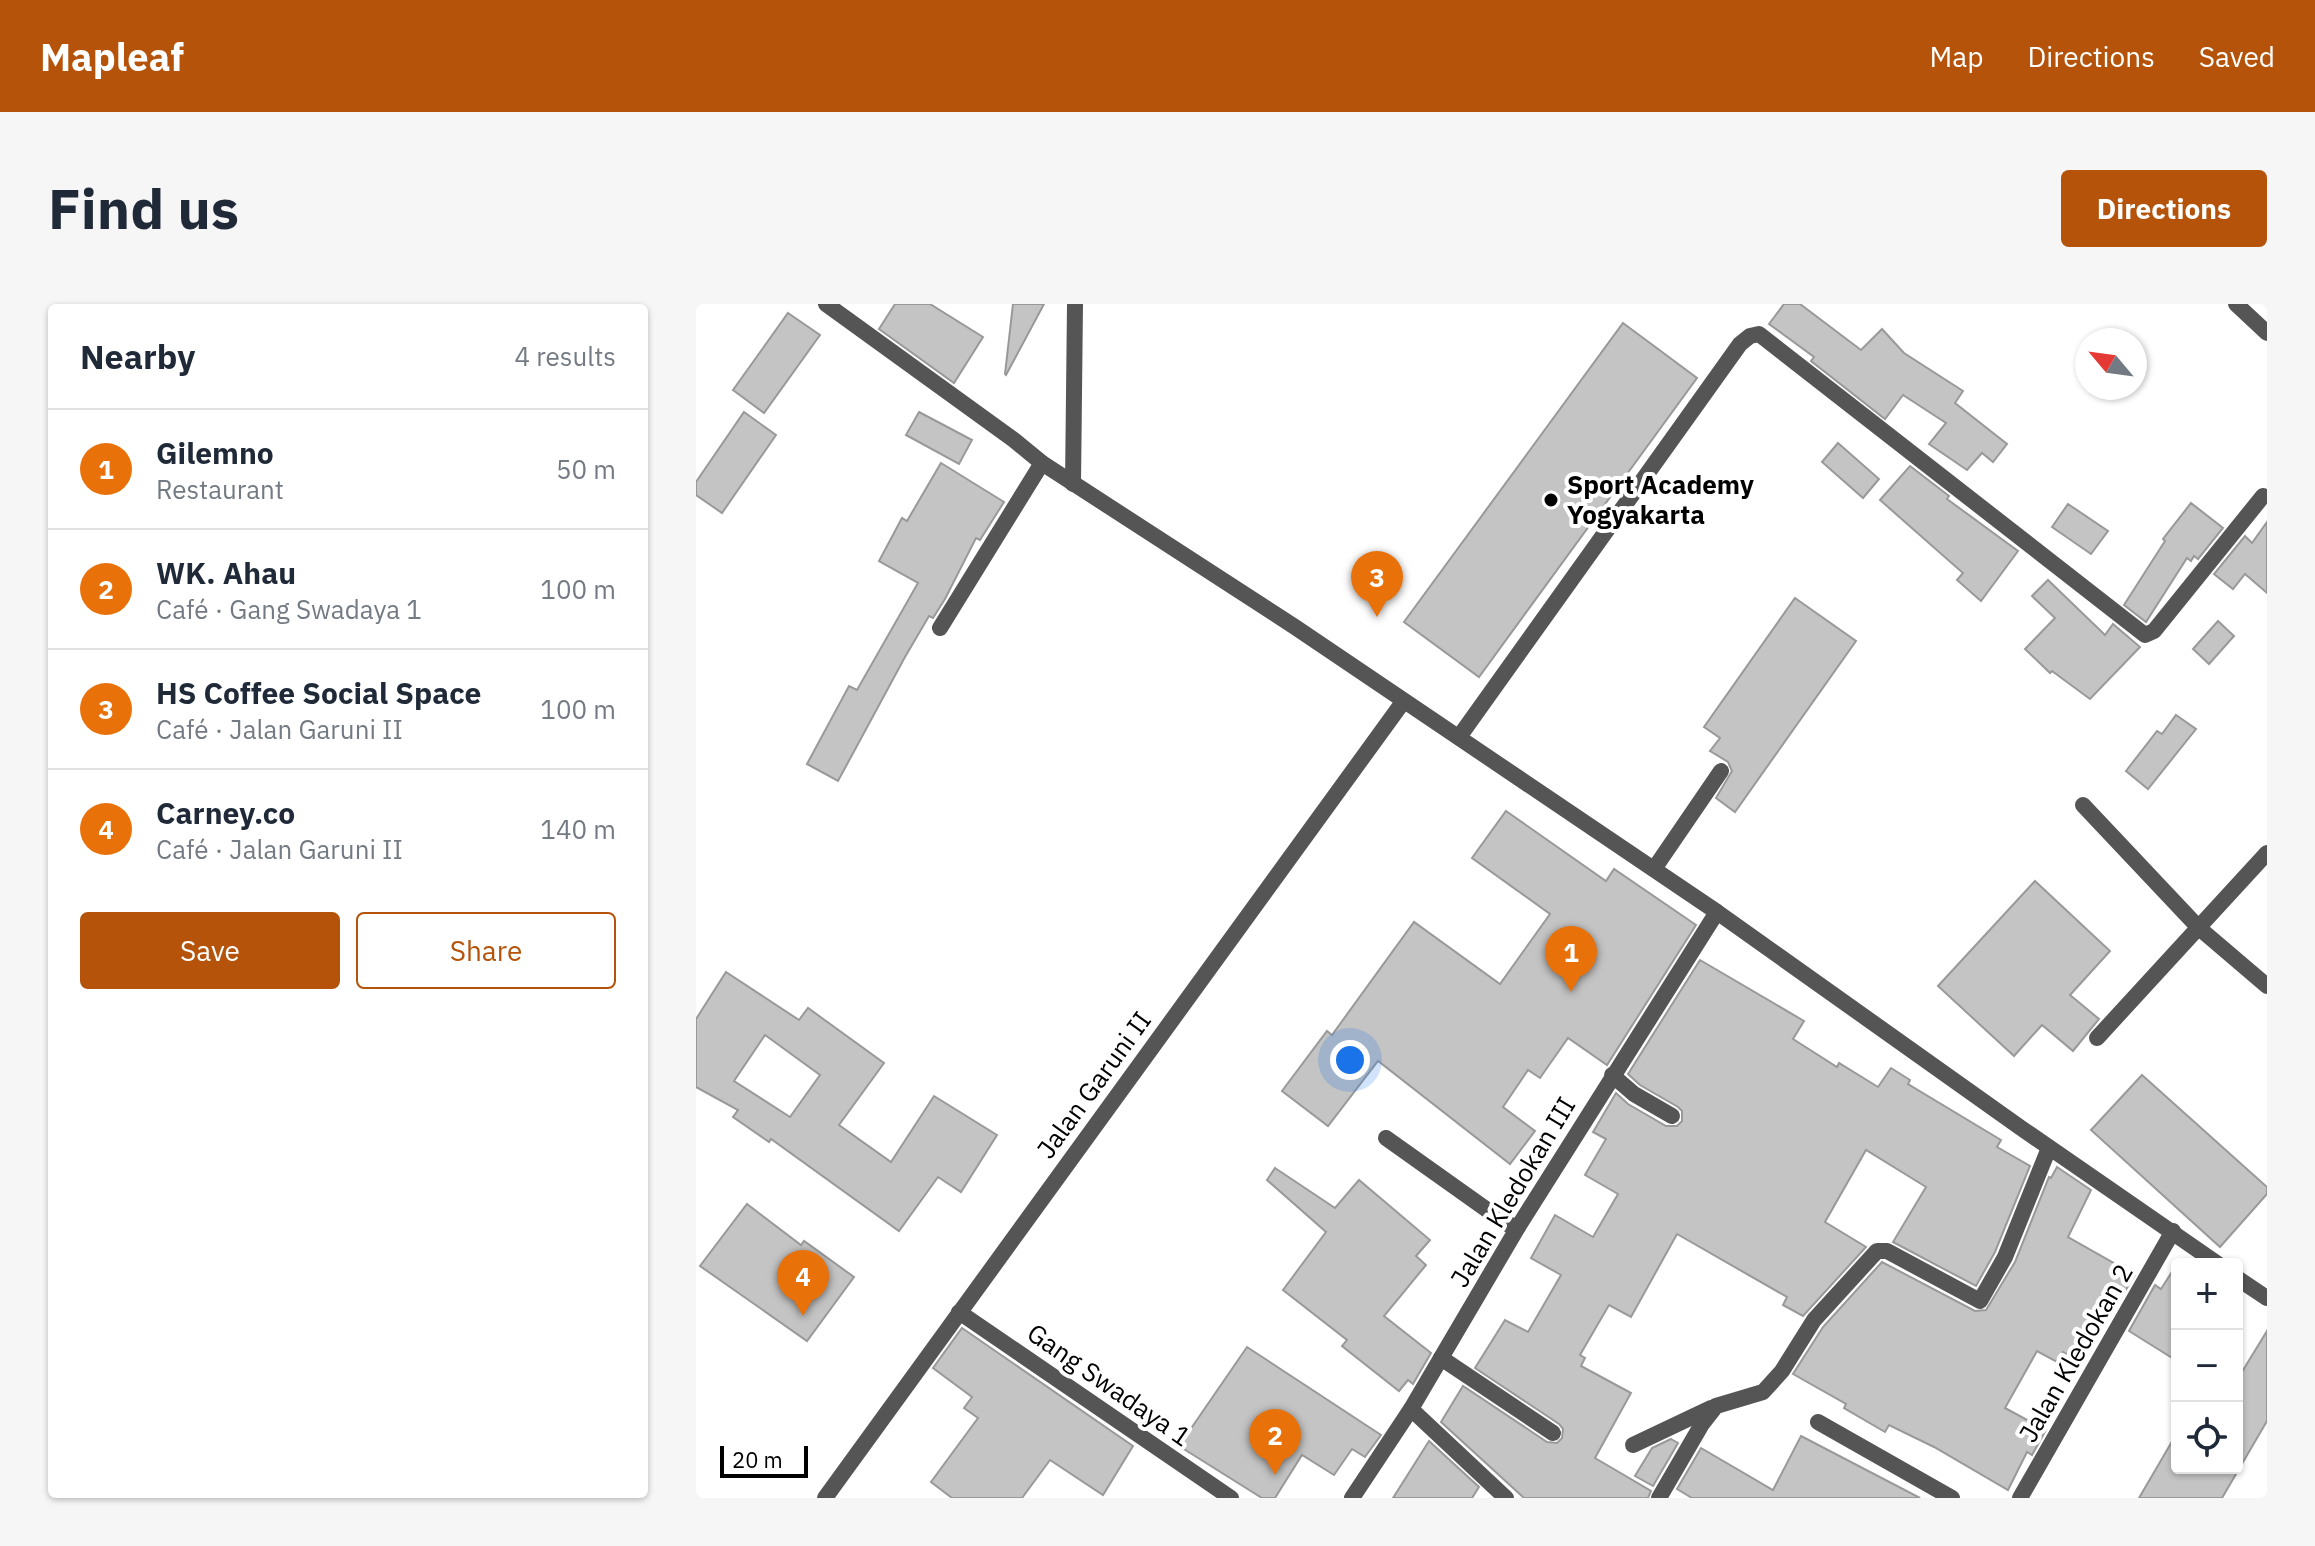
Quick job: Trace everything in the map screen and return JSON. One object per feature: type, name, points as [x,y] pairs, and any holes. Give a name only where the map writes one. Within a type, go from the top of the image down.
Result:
[{"type":"street","points":[[826,304],[1042,463],[1295,627],[1654,869],[2210,1258]]},
{"type":"street","points":[[1073,484],[1075,304]]},
{"type":"street","points":[[2236,304],[2267,333]]},
{"type":"street","points":[[1459,737],[1740,344],[1750,336],[1759,334],[2145,635],[2154,631],[2263,496]]},
{"type":"street","points":[[940,628],[1042,463]]},
{"type":"street","name":"Jalan Garuni II","points":[[825,1498],[1403,702]]},
{"type":"street","points":[[1654,869],[1721,771]]},
{"type":"street","points":[[2083,805],[2199,928],[2267,986]]},
{"type":"street","points":[[2097,1038],[2267,853]]},
{"type":"street","name":"Jalan Kledokan III","points":[[1352,1498],[1411,1409],[1518,1227],[1717,912]]},
{"type":"street","points":[[1612,1075],[1634,1094],[1672,1116]]},
{"type":"street","points":[[1386,1138],[1507,1224],[1518,1227]]},
{"type":"street","points":[[1633,1445],[1716,1406],[1763,1392],[1782,1371],[1814,1320],[1877,1251],[1887,1251],[1980,1301],[2005,1257],[2049,1148]]},
{"type":"street","name":"Jalan Kledokan 2","points":[[2020,1498],[2173,1231]]},
{"type":"street","points":[[2243,1282],[2267,1298]]},
{"type":"street","name":"Gang Swadaya 1","points":[[959,1312],[1231,1498]]},
{"type":"street","points":[[1441,1358],[1553,1433]]},
{"type":"street","points":[[1659,1498],[1702,1424],[1716,1406]]},
{"type":"street","points":[[1411,1409],[1506,1498]]},
{"type":"street","points":[[1818,1422],[1952,1498]]},
{"type":"building","points":[[895,304],[930,304],[983,337],[954,383],[879,329]]},
{"type":"building","points":[[1013,304],[1044,304],[1006,375],[1005,374]]},
{"type":"building","points":[[1784,304],[1800,304],[1861,350],[1882,329],[1904,353],[1963,391],[1955,403],[2007,444],[1993,462],[1982,453],[1967,470],[1929,444],[1946,423],[1903,395],[1885,419],[1811,361],[1814,357],[1769,324]]},
{"type":"building","points":[[788,313],[820,335],[764,413],[733,390]]},
{"type":"building","name":"Sport Academy Yogyakarta","points":[[1623,323],[1697,378],[1479,677],[1404,622]]},
{"type":"building","points":[[744,412],[776,435],[722,513],[696,495],[696,482]]},
{"type":"building","points":[[919,412],[972,440],[959,464],[906,435]]},
{"type":"building","points":[[1838,443],[1879,479],[1863,498],[1822,462]]},
{"type":"building","points":[[941,463],[1004,502],[980,540],[976,538],[933,618],[929,616],[838,781],[807,764],[849,686],[857,690],[918,583],[879,561],[902,518],[907,521]]},
{"type":"building","points":[[1910,466],[1949,496],[1947,499],[2018,551],[1981,601],[1957,580],[1963,573],[1880,500]]},
{"type":"building","points":[[2191,503],[2223,528],[2198,559],[2194,556],[2191,561],[2187,558],[2146,622],[2124,605],[2165,541],[2163,539]]},
{"type":"building","points":[[2068,504],[2108,531],[2091,554],[2052,527]]},
{"type":"building","points":[[2267,522],[2267,593],[2245,574],[2233,589],[2214,574],[2245,536],[2252,543]]},
{"type":"building","points":[[2048,580],[2105,635],[2113,624],[2140,647],[2090,699],[2052,671],[2050,673],[2025,649],[2055,618],[2032,596]]},
{"type":"building","points":[[1795,598],[1856,641],[1735,812],[1716,798],[1732,771],[1728,762],[1710,751],[1720,738],[1704,727]]},
{"type":"building","points":[[2218,621],[2234,636],[2209,664],[2193,649]]},
{"type":"building","points":[[2176,715],[2196,729],[2148,789],[2126,771],[2157,731],[2162,734]]},
{"type":"building","points":[[1506,811],[1606,881],[1614,869],[1696,925],[1607,1065],[1568,1038],[1540,1078],[1528,1070],[1503,1107],[1535,1131],[1510,1164],[1378,1061],[1328,1126],[1282,1091],[1327,1031],[1332,1035],[1414,922],[1500,984],[1550,914],[1472,858]]},
{"type":"building","points":[[2035,881],[2110,951],[2070,995],[2099,1019],[2073,1051],[2042,1025],[2014,1056],[1938,986]]},
{"type":"building","points":[[1700,960],[1804,1021],[1793,1039],[1837,1067],[1839,1063],[1878,1087],[1891,1068],[1910,1080],[1908,1084],[2001,1140],[1997,1147],[2030,1166],[1995,1252],[1976,1286],[1893,1242],[1926,1187],[1866,1150],[1825,1222],[1866,1247],[1803,1316],[1783,1305],[1787,1297],[1677,1234],[1631,1317],[1609,1305],[1580,1355],[1585,1358],[1581,1366],[1631,1393],[1595,1458],[1651,1491],[1648,1498],[1524,1498],[1441,1422],[1463,1386],[1547,1442],[1557,1443],[1562,1438],[1563,1429],[1559,1424],[1475,1368],[1505,1320],[1528,1332],[1561,1275],[1531,1258],[1555,1215],[1593,1237],[1618,1194],[1585,1175],[1606,1139],[1593,1132],[1616,1093],[1628,1104],[1666,1126],[1677,1126],[1682,1121],[1682,1111],[1678,1107],[1640,1085],[1628,1074]]},
{"type":"building","points":[[726,972],[799,1020],[808,1008],[884,1063],[839,1125],[891,1162],[934,1096],[997,1135],[961,1192],[938,1177],[899,1231],[771,1139],[769,1142],[733,1117],[738,1110],[696,1087],[696,1019]],"holes":[[[765,1035],[820,1075],[790,1117],[734,1081]]]},
{"type":"building","points":[[2142,1075],[2267,1187],[2267,1194],[2220,1247],[2091,1130]]},
{"type":"building","points":[[2057,1167],[2091,1190],[2068,1237],[2135,1275],[2081,1362],[2063,1352],[2057,1362],[2037,1351],[2005,1408],[2046,1430],[2032,1455],[2027,1452],[2008,1490],[1889,1425],[1885,1432],[1844,1408],[1846,1404],[1793,1374],[1823,1327],[1882,1262],[1975,1311],[1986,1310],[2015,1262],[2049,1177]]},
{"type":"building","points":[[1275,1168],[1335,1208],[1359,1180],[1430,1240],[1416,1256],[1426,1265],[1384,1316],[1431,1353],[1413,1384],[1408,1380],[1399,1391],[1342,1346],[1347,1340],[1283,1290],[1326,1232],[1267,1180]]},
{"type":"building","points":[[747,1204],[801,1245],[804,1241],[854,1277],[807,1341],[700,1266]]},
{"type":"building","points":[[2171,1273],[2171,1357],[2129,1331],[2155,1285],[2161,1289]]},
{"type":"building","points":[[962,1328],[1133,1446],[1103,1495],[1050,1460],[1022,1498],[952,1498],[931,1482],[978,1418],[964,1408],[972,1397],[933,1368]]},
{"type":"building","points":[[2267,1331],[2267,1421],[2243,1462],[2243,1402],[2243,1370]]},
{"type":"building","points":[[1247,1347],[1381,1435],[1365,1457],[1352,1449],[1334,1475],[1302,1455],[1275,1498],[1262,1498],[1179,1446]]},
{"type":"building","points":[[1801,1436],[1920,1498],[1692,1498],[1677,1489],[1701,1448],[1773,1490]]},
{"type":"building","points":[[1671,1439],[1678,1443],[1653,1486],[1635,1476],[1652,1448]]},
{"type":"building","points":[[1429,1441],[1479,1487],[1472,1498],[1393,1498]]},
{"type":"building","points":[[2171,1443],[2171,1474],[2236,1474],[2222,1498],[2139,1498]]},
{"type":"place","name":"Sport Academy Yogyakarta","points":[[1551,500]]},
{"type":"place","name":"HS Coffee Social Space","points":[[1377,617]]},
{"type":"place","name":"Gilemno","points":[[1571,992]]},
{"type":"place","name":"Carney.co","points":[[803,1316]]},
{"type":"place","name":"WK. Ahau","points":[[1275,1475]]}]
